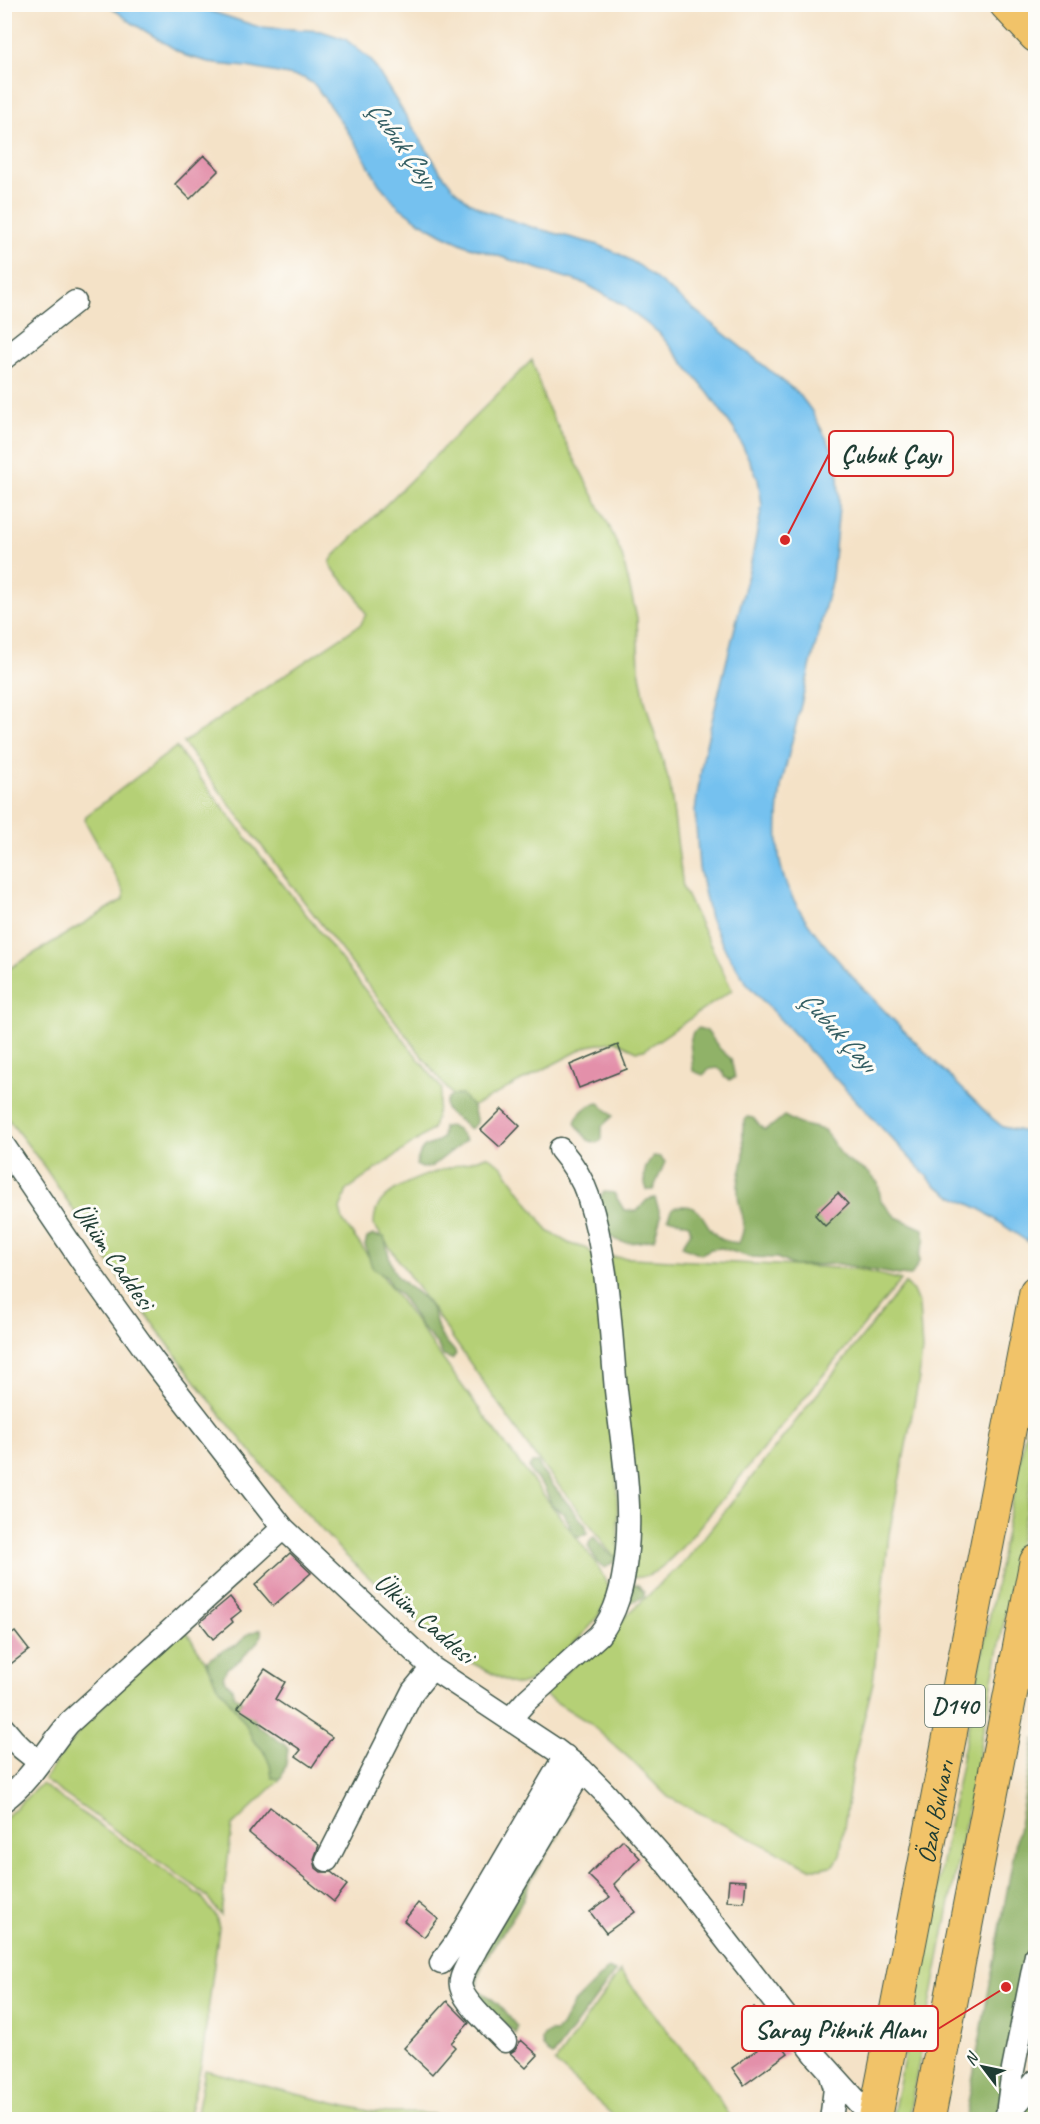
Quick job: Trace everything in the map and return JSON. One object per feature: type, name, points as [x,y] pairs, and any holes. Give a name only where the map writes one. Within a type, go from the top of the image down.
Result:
[{"type":"highway","points":[[1006,4],[1035,36]]},
{"type":"highway","name":"Özal Bulvarı","points":[[874,2120],[1035,1292]]},
{"type":"highway","name":"Özal Bulvarı","points":[[928,2120],[1035,1562]]},
{"type":"street","points":[[4,358],[75,302]]},
{"type":"street","name":"Ülküm Caddesi","points":[[4,1146],[135,1335],[283,1528],[432,1668],[573,1763],[604,1792],[660,1855],[831,2073],[874,2120]]},
{"type":"street","points":[[510,1719],[527,1700],[599,1635],[607,1625],[617,1603],[626,1558],[628,1505],[604,1272],[588,1197],[581,1178],[560,1149]]},
{"type":"street","points":[[4,1800],[24,1783],[69,1723],[283,1528]]},
{"type":"street","points":[[327,1860],[413,1691],[432,1668]]},
{"type":"street","points":[[4,1729],[16,1745],[40,1761]]},
{"type":"street","points":[[441,1963],[573,1763]]},
{"type":"street","points":[[505,2040],[466,1999],[460,1989],[461,1980],[573,1763]]},
{"type":"street","points":[[1006,2117],[1035,1955]]},
{"type":"street","points":[[831,2073],[835,2088],[831,2120]]},
{"type":"street","points":[[1006,2117],[1035,2081]]},
{"type":"green space","points":[[532,360],[545,402],[622,555],[637,618],[639,669],[645,701],[670,785],[683,888],[732,990],[644,1050],[637,1051],[616,1041],[588,1046],[464,1111],[183,743],[361,624],[366,614],[356,595],[332,568],[330,562]]},
{"type":"green space","points":[[176,747],[442,1089],[433,1129],[347,1190],[340,1209],[343,1221],[476,1406],[588,1552],[606,1583],[608,1591],[606,1602],[589,1628],[529,1682],[519,1685],[510,1683],[457,1655],[436,1640],[344,1554],[261,1464],[217,1410],[127,1289],[43,1165],[5,1115],[5,971],[124,899],[124,892],[85,821],[86,816]]},
{"type":"green space","points":[[699,1028],[707,1031],[720,1049],[731,1059],[735,1078],[729,1080],[718,1068],[710,1069],[703,1075],[693,1071],[690,1041],[693,1032]]},
{"type":"green space","points":[[452,1095],[462,1095],[473,1107],[477,1123],[470,1129],[446,1109],[446,1103]]},
{"type":"green space","points":[[599,1103],[613,1116],[602,1126],[602,1139],[596,1143],[588,1140],[575,1123],[578,1115],[584,1109]]},
{"type":"green space","points":[[784,1116],[799,1124],[824,1130],[845,1160],[868,1172],[878,1183],[881,1201],[896,1217],[923,1229],[925,1240],[919,1255],[919,1262],[911,1276],[839,1264],[794,1266],[777,1258],[749,1257],[722,1248],[711,1249],[701,1254],[682,1246],[691,1232],[689,1224],[668,1218],[672,1209],[681,1206],[696,1209],[714,1234],[729,1242],[739,1243],[744,1222],[738,1199],[738,1187],[744,1154],[745,1122],[747,1117],[753,1118],[764,1130]]},
{"type":"green space","points":[[450,1126],[466,1140],[431,1167],[422,1168],[416,1165],[421,1151],[442,1138],[443,1127]]},
{"type":"green space","points":[[487,1156],[502,1166],[548,1231],[570,1244],[588,1249],[594,1256],[614,1399],[619,1558],[608,1549],[532,1452],[374,1225],[378,1206],[397,1188],[428,1175]]},
{"type":"green space","points":[[654,1156],[660,1157],[665,1162],[653,1190],[647,1190],[645,1172]]},
{"type":"green space","points":[[604,1192],[614,1193],[624,1210],[637,1211],[647,1200],[655,1198],[661,1216],[654,1239],[626,1242],[614,1239],[608,1234],[602,1222],[598,1200]]},
{"type":"green space","points":[[373,1235],[384,1237],[391,1265],[396,1274],[429,1305],[440,1335],[456,1354],[452,1359],[443,1356],[437,1344],[420,1326],[387,1278],[372,1267],[365,1245],[367,1238]]},
{"type":"green space","points":[[610,1257],[857,1269],[901,1280],[687,1542],[662,1566],[640,1577],[632,1577]]},
{"type":"green space","points":[[905,1283],[913,1291],[919,1305],[922,1350],[919,1378],[889,1534],[873,1682],[853,1763],[840,1856],[834,1865],[810,1868],[668,1797],[588,1722],[543,1694],[687,1559]]},
{"type":"green space","points":[[1035,1382],[1035,1462],[908,2119],[892,2120]]},
{"type":"green space","points":[[532,1463],[538,1463],[543,1473],[586,1526],[587,1533],[580,1537],[573,1534],[563,1513],[552,1506],[544,1487],[532,1474],[529,1468]]},
{"type":"green space","points":[[594,1537],[608,1553],[619,1558],[605,1568],[597,1562],[588,1546]]},
{"type":"green space","points":[[633,1584],[638,1585],[644,1592],[644,1597],[629,1603],[626,1601]]},
{"type":"green space","points":[[184,1628],[281,1779],[232,1826],[221,1915],[197,1888],[44,1780],[91,1718]]},
{"type":"green space","points":[[261,1629],[262,1635],[258,1641],[240,1660],[227,1668],[223,1677],[258,1726],[288,1749],[281,1779],[272,1778],[264,1751],[253,1740],[245,1723],[214,1680],[207,1661],[237,1645],[248,1634]]},
{"type":"green space","points":[[1035,1738],[1035,1918],[997,2119],[965,2120]]},
{"type":"green space","points":[[41,1784],[201,1896],[216,1916],[219,1927],[201,2065],[188,2119],[5,2119],[5,1818]]},
{"type":"green space","points":[[571,1807],[558,1835],[531,1880],[520,1906],[480,1971],[478,1990],[500,2006],[517,2027],[516,2034],[475,1996],[468,1976]]},
{"type":"green space","points":[[608,1969],[615,1972],[553,2056],[548,2053],[543,2045],[543,2037],[550,2032],[556,2032],[561,2027],[573,2004]]},
{"type":"green space","points":[[620,1971],[705,2078],[732,2119],[617,2119],[555,2063]]},
{"type":"green space","points":[[205,2070],[369,2111],[421,2113],[451,2119],[196,2119]]},
{"type":"green space","points":[[1035,2092],[1035,2119],[1018,2120]]},
{"type":"water","points":[[108,5],[192,5],[259,27],[321,31],[345,39],[371,60],[440,171],[455,190],[469,202],[485,211],[528,226],[599,245],[640,266],[799,394],[811,410],[832,449],[838,469],[839,507],[832,578],[781,786],[778,810],[778,849],[783,874],[794,900],[818,937],[890,1017],[993,1119],[1003,1127],[1035,1134],[1036,1191],[1028,1242],[980,1209],[935,1185],[748,985],[727,953],[710,918],[699,868],[695,811],[703,757],[752,558],[762,506],[758,479],[736,432],[709,394],[659,333],[621,304],[586,284],[467,246],[420,222],[399,207],[379,184],[357,145],[315,85],[304,78],[247,67],[216,64],[186,56],[132,23]]},
{"type":"building","points":[[204,155],[219,170],[190,199],[175,184]]},
{"type":"building","points":[[618,1045],[627,1069],[579,1088],[570,1065]]},
{"type":"building","points":[[502,1109],[520,1126],[500,1147],[481,1130]]},
{"type":"building","points":[[838,1193],[848,1204],[825,1226],[815,1215]]},
{"type":"building","points":[[290,1553],[311,1573],[273,1606],[255,1585]]},
{"type":"building","points":[[230,1597],[241,1611],[231,1619],[233,1622],[213,1639],[200,1622]]},
{"type":"building","points":[[15,1632],[29,1650],[4,1669],[4,1640]]},
{"type":"building","points":[[265,1669],[285,1682],[275,1699],[332,1737],[312,1767],[296,1756],[301,1750],[238,1708]]},
{"type":"building","points":[[270,1807],[319,1845],[314,1859],[316,1868],[321,1872],[331,1872],[347,1885],[334,1902],[249,1833]]},
{"type":"building","points":[[623,1840],[640,1858],[614,1884],[635,1912],[606,1933],[590,1912],[610,1897],[588,1875]]},
{"type":"building","points":[[729,1880],[746,1881],[744,1902],[727,1901]]},
{"type":"building","points":[[418,1903],[438,1919],[424,1937],[404,1921]]},
{"type":"building","points":[[447,2001],[469,2023],[451,2043],[455,2047],[432,2074],[404,2048]]},
{"type":"building","points":[[754,2007],[788,2053],[744,2085],[732,2068],[763,2045],[741,2016]]},
{"type":"building","points":[[521,2040],[538,2055],[526,2068],[510,2053],[515,2050]]},
{"type":"place","name":"Çubuk Çayı","points":[[785,540]]},
{"type":"place","name":"Saray Piknik Alanı","points":[[1006,1987]]}]
